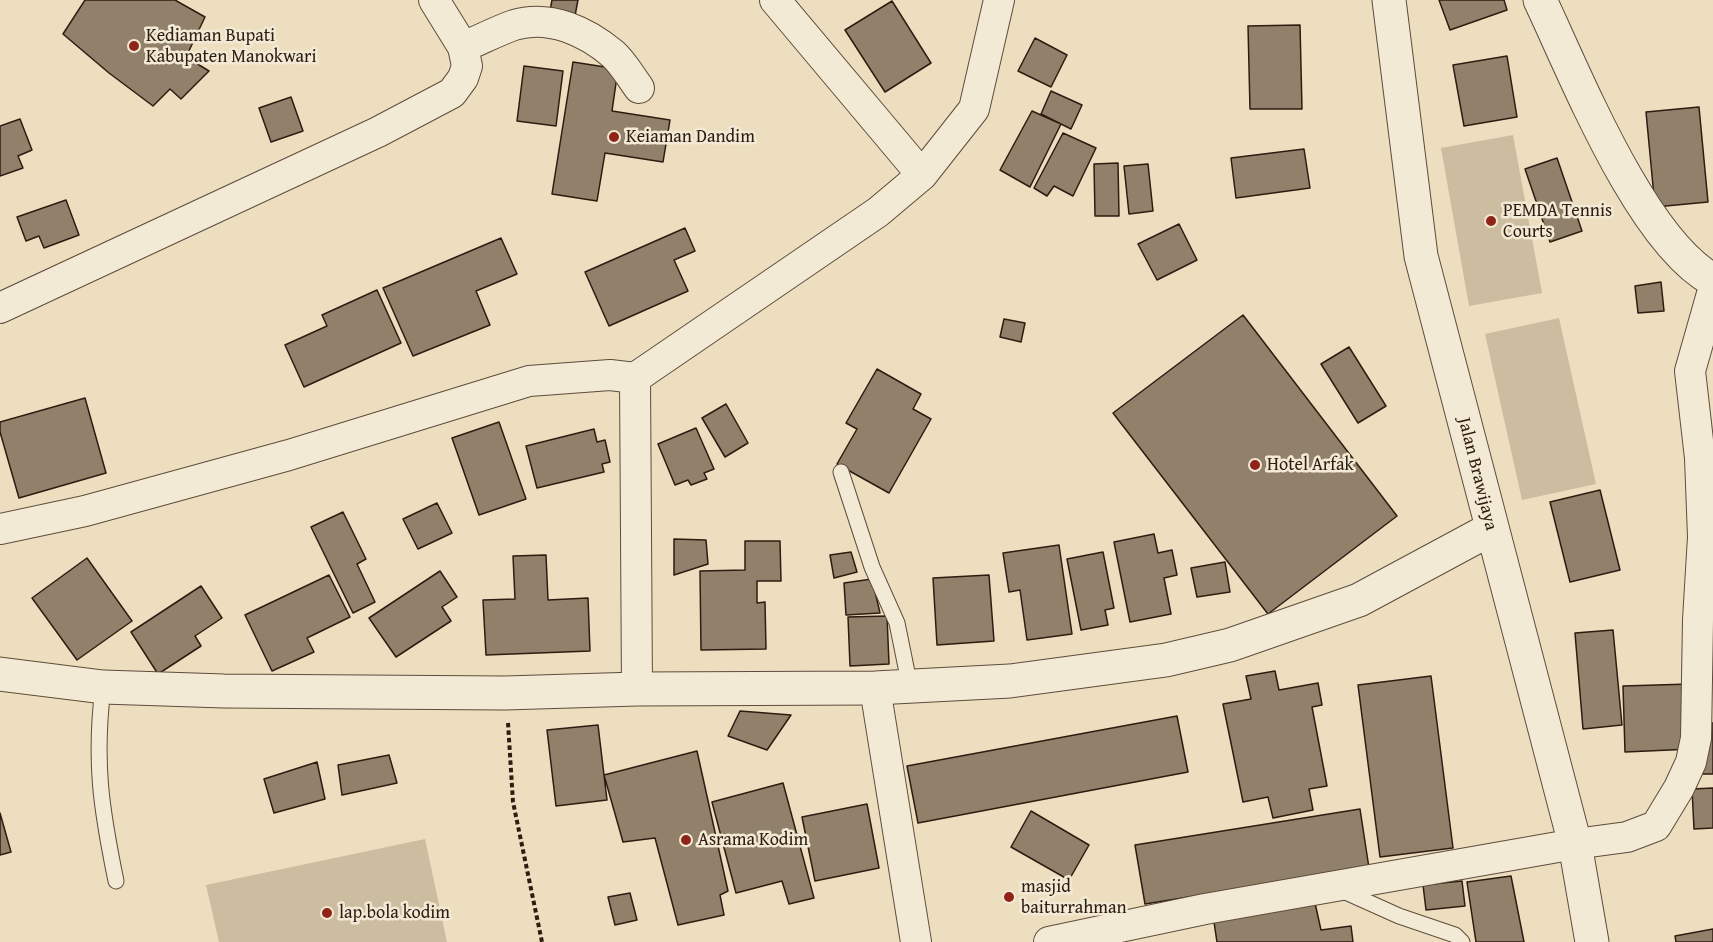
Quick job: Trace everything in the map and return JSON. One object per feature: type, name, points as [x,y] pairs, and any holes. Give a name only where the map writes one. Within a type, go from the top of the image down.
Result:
[{"type":"street","points":[[0,308],[378,132],[452,93],[463,78],[467,66],[463,47],[434,0]]},
{"type":"street","points":[[775,0],[922,175]]},
{"type":"street","points":[[0,529],[85,511],[289,455],[529,381],[567,376],[610,375],[635,378],[893,201],[922,175],[974,108],[999,0]]},
{"type":"street","name":"Jalan Brawijaya","points":[[1389,0],[1421,256],[1575,844],[1592,942]]},
{"type":"street","points":[[1540,0],[1604,136],[1639,199],[1689,265],[1713,280]]},
{"type":"street","points":[[463,47],[516,24],[533,23],[567,27],[581,32],[615,56],[639,88]]},
{"type":"street","points":[[1049,942],[1126,935],[1206,909],[1626,837],[1656,826],[1679,788],[1691,762],[1696,738],[1698,620],[1703,537],[1700,458],[1690,371],[1713,290]]},
{"type":"street","points":[[635,378],[637,689]]},
{"type":"street","points":[[0,674],[103,687],[213,691],[506,693],[637,689],[875,688],[1010,681],[1166,660],[1207,651],[1359,600],[1491,529]]},
{"type":"street","points":[[875,688],[916,942]]},
{"type":"lane","points":[[841,472],[872,567],[897,623],[910,687]]},
{"type":"lane","points":[[103,687],[97,752],[98,779],[101,807],[116,881]]},
{"type":"lane","points":[[1336,887],[1400,916],[1455,935],[1462,942]]},
{"type":"path","points":[[506,693],[513,802],[542,942]]},
{"type":"shaded area","name":"PEMDA Tennis Courts","points":[[1513,135],[1542,293],[1469,306],[1441,148]]},
{"type":"shaded area","points":[[1559,318],[1596,484],[1522,500],[1485,334]]},
{"type":"shaded area","name":"lap.bola kodim","points":[[425,839],[447,942],[219,942],[206,885]]},
{"type":"building","name":"Kediaman Bupati Kabupaten Manokwari","points":[[85,0],[175,0],[205,17],[186,57],[209,71],[181,99],[170,89],[153,106],[63,34]]},
{"type":"building","points":[[552,0],[578,0],[574,21],[549,16]]},
{"type":"building","points":[[1439,0],[1504,0],[1507,10],[1450,30]]},
{"type":"building","points":[[892,1],[931,63],[885,92],[845,30]]},
{"type":"building","points":[[1300,25],[1302,109],[1250,109],[1248,26]]},
{"type":"building","points":[[1035,38],[1067,55],[1051,87],[1018,71]]},
{"type":"building","points":[[1507,56],[1517,117],[1464,126],[1453,65]]},
{"type":"building","name":"Keiaman Dandim","points":[[573,62],[618,69],[612,111],[670,120],[663,162],[605,153],[597,201],[552,194]]},
{"type":"building","points":[[524,66],[563,71],[556,126],[517,121]]},
{"type":"building","points":[[1051,91],[1082,105],[1071,129],[1041,114]]},
{"type":"building","points":[[291,97],[303,131],[271,142],[259,108]]},
{"type":"building","points":[[1699,107],[1708,202],[1655,207],[1646,112]]},
{"type":"building","points":[[1032,111],[1061,124],[1030,187],[1000,170]]},
{"type":"building","points":[[20,119],[32,150],[18,156],[23,168],[0,176],[0,126]]},
{"type":"building","points":[[1063,133],[1096,148],[1073,196],[1054,186],[1047,196],[1034,188]]},
{"type":"building","points":[[1304,149],[1310,188],[1236,198],[1231,158]]},
{"type":"building","points":[[1557,158],[1582,231],[1550,242],[1525,169]]},
{"type":"building","points":[[1118,163],[1119,216],[1095,216],[1094,164]]},
{"type":"building","points":[[1148,164],[1153,211],[1129,214],[1124,166]]},
{"type":"building","points":[[66,200],[79,235],[44,248],[39,236],[26,241],[17,217]]},
{"type":"building","points":[[1179,224],[1197,260],[1157,280],[1138,244]]},
{"type":"building","points":[[685,228],[695,251],[674,260],[688,291],[609,326],[585,272]]},
{"type":"building","points":[[501,238],[517,274],[476,291],[490,325],[413,356],[383,288]]},
{"type":"building","points":[[1661,282],[1664,311],[1638,313],[1635,286]]},
{"type":"building","points":[[377,290],[401,343],[304,387],[285,345],[327,326],[322,315]]},
{"type":"building","name":"Hotel Arfak","points":[[1243,315],[1397,516],[1268,614],[1113,413]]},
{"type":"building","points":[[1004,319],[1025,323],[1021,342],[1000,337]]},
{"type":"building","points":[[1349,347],[1386,406],[1358,423],[1321,364]]},
{"type":"building","points":[[877,369],[921,394],[913,409],[931,419],[889,493],[837,464],[857,429],[846,423]]},
{"type":"building","points":[[85,398],[106,473],[19,498],[0,432],[0,422]]},
{"type":"building","points":[[726,404],[748,443],[725,457],[702,418]]},
{"type":"building","points":[[499,422],[526,499],[479,515],[452,438]]},
{"type":"building","points":[[696,428],[714,469],[704,473],[707,479],[691,485],[688,480],[675,485],[658,444]]},
{"type":"building","points":[[594,429],[597,442],[605,440],[610,462],[602,464],[604,472],[537,488],[526,446]]},
{"type":"building","points":[[1600,490],[1620,570],[1570,582],[1550,502]]},
{"type":"building","points":[[437,503],[452,533],[418,549],[403,519]]},
{"type":"building","points":[[343,512],[366,559],[357,564],[375,602],[353,613],[311,527]]},
{"type":"building","points":[[1154,534],[1158,553],[1172,550],[1177,575],[1164,578],[1171,614],[1130,622],[1114,542]]},
{"type":"building","points":[[674,539],[706,540],[708,564],[674,575]]},
{"type":"building","points":[[745,541],[780,541],[781,581],[757,581],[757,603],[765,602],[766,649],[701,650],[700,571],[745,570]]},
{"type":"building","points":[[1059,545],[1072,634],[1027,640],[1020,590],[1009,592],[1003,553]]},
{"type":"building","points":[[851,552],[857,572],[834,578],[830,555]]},
{"type":"building","points":[[1103,552],[1114,608],[1105,610],[1108,625],[1081,630],[1067,559]]},
{"type":"building","points":[[546,555],[548,600],[588,598],[590,651],[486,655],[483,600],[515,599],[513,556]]},
{"type":"building","points":[[87,558],[132,621],[77,660],[32,598]]},
{"type":"building","points":[[1225,562],[1230,592],[1197,597],[1191,568]]},
{"type":"building","points":[[440,571],[457,597],[442,607],[451,621],[396,657],[369,618]]},
{"type":"building","points":[[329,575],[350,617],[307,638],[314,652],[272,671],[245,615]]},
{"type":"building","points":[[989,575],[994,641],[937,645],[933,578]]},
{"type":"building","points":[[872,579],[880,613],[846,615],[844,583]]},
{"type":"building","points":[[201,586],[222,618],[195,636],[201,646],[158,674],[131,632]]},
{"type":"building","points":[[887,616],[889,664],[850,666],[848,617]]},
{"type":"building","points":[[1613,630],[1622,725],[1583,729],[1575,633]]},
{"type":"building","points":[[1275,671],[1279,690],[1318,683],[1322,705],[1312,707],[1327,786],[1309,789],[1313,810],[1273,818],[1268,797],[1243,802],[1223,704],[1251,699],[1246,676]]},
{"type":"building","points":[[1431,676],[1453,848],[1380,857],[1358,685]]},
{"type":"building","points":[[1690,684],[1692,749],[1625,752],[1623,686]]},
{"type":"building","points":[[740,711],[791,715],[767,750],[728,736]]},
{"type":"building","points":[[1177,716],[1188,772],[918,823],[907,766]]},
{"type":"building","points":[[1702,723],[1713,723],[1713,774],[1702,774]]},
{"type":"building","points":[[598,725],[607,800],[556,806],[547,730]]},
{"type":"building","name":"Asrama Kodim","points":[[697,751],[728,891],[720,895],[724,915],[678,925],[655,838],[623,842],[604,775]]},
{"type":"building","points":[[389,755],[397,783],[342,795],[338,765]]},
{"type":"building","points":[[317,762],[325,799],[274,813],[264,779]]},
{"type":"building","name":"Asrama Kodim","points":[[783,783],[814,898],[789,904],[782,881],[736,893],[712,802]]},
{"type":"building","points":[[1713,788],[1713,828],[1694,829],[1692,789]]},
{"type":"building","name":"Asrama Kodim","points":[[867,804],[879,868],[815,881],[802,817]]},
{"type":"building","points":[[1360,809],[1369,868],[1145,904],[1135,845]]},
{"type":"building","points":[[1031,811],[1089,845],[1069,880],[1011,847]]},
{"type":"building","points":[[0,813],[11,852],[0,855]]},
{"type":"building","points":[[1511,876],[1524,942],[1476,942],[1467,882]]},
{"type":"building","points":[[1462,881],[1465,906],[1426,910],[1423,885]]},
{"type":"building","points":[[630,893],[637,920],[615,925],[608,897]]},
{"type":"building","points":[[1315,903],[1321,930],[1351,926],[1353,942],[1217,942],[1214,922]]},
{"type":"building","points":[[1713,929],[1713,942],[1676,942],[1675,936]]},
{"type":"place","name":"Kediaman Bupati Kabupaten Manokwari","points":[[134,46]]},
{"type":"place","name":"Keiaman Dandim","points":[[614,137]]},
{"type":"place","name":"PEMDA Tennis Courts","points":[[1491,221]]},
{"type":"place","name":"Hotel Arfak","points":[[1255,465]]},
{"type":"place","name":"Asrama Kodim","points":[[686,840]]},
{"type":"place","name":"masjid baiturrahman","points":[[1009,897]]},
{"type":"place","name":"lap.bola kodim","points":[[327,913]]}]
